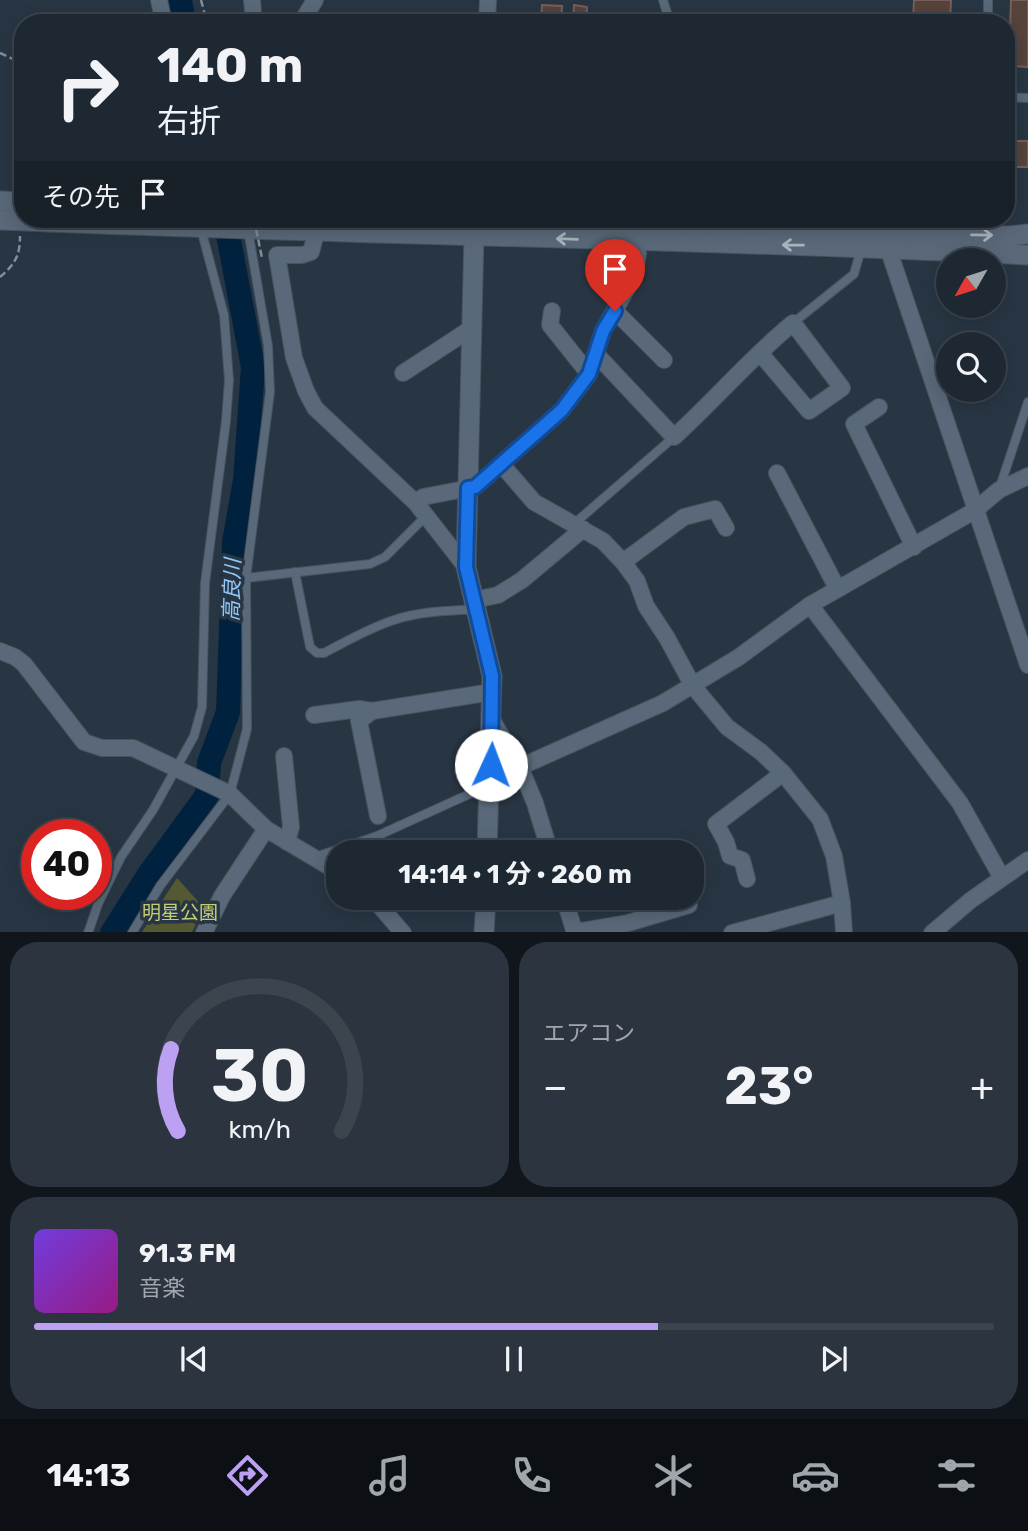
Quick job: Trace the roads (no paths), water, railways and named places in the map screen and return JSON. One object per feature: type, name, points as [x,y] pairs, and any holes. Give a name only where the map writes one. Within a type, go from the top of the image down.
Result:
[{"type":"street","points":[[179,228],[211,228]]},
{"type":"street","points":[[295,228],[422,228]]},
{"type":"street","points":[[474,228],[466,567],[492,676],[487,840]]},
{"type":"street","points":[[486,228],[635,241],[861,246],[890,233],[1028,255]]},
{"type":"street","points":[[759,228],[1009,236],[1028,234]]},
{"type":"street","points":[[317,230],[311,252],[302,255],[278,255],[299,375],[315,408],[416,503],[466,567]]},
{"type":"street","points":[[890,233],[974,511],[1028,665]]},
{"type":"street","points":[[416,503],[423,497],[475,487],[562,410],[589,374],[603,331],[635,274],[638,253],[635,241]]},
{"type":"street","points":[[551,311],[550,325],[589,374]]},
{"type":"street","points":[[615,311],[664,360]]},
{"type":"street","points":[[596,355],[674,437],[760,353],[793,323],[842,388],[810,411],[760,353]]},
{"type":"street","points":[[403,373],[472,328]]},
{"type":"street","points":[[878,407],[854,424],[914,547]]},
{"type":"street","points":[[502,465],[534,502],[603,541],[623,562],[637,581],[646,606],[693,686],[727,727],[761,752],[783,773],[820,819],[834,856],[845,932]]},
{"type":"street","points":[[777,473],[837,588]]},
{"type":"street","points":[[490,775],[520,767],[663,703],[739,657],[837,588],[914,547],[974,511],[999,489],[1028,476]]},
{"type":"street","points":[[623,562],[684,517],[715,509],[726,528]]},
{"type":"street","points":[[475,604],[498,595],[522,580],[579,526]]},
{"type":"street","points":[[810,605],[960,803],[1002,878]]},
{"type":"street","points":[[0,651],[24,664],[84,742],[102,748],[133,748],[230,794],[267,829],[326,865]]},
{"type":"street","points":[[314,715],[359,709],[372,711],[492,692]]},
{"type":"street","points":[[372,711],[359,721],[378,816]]},
{"type":"street","points":[[492,720],[520,767],[546,840]]},
{"type":"street","points":[[285,756],[291,827],[287,842]]},
{"type":"street","points":[[747,879],[743,860],[730,856],[716,824],[783,773]]},
{"type":"street","points":[[204,932],[222,896],[267,829]]},
{"type":"street","points":[[933,932],[1028,860]]},
{"type":"street","points":[[736,932],[842,903]]},
{"type":"street","points":[[383,910],[402,932]]},
{"type":"street","points":[[484,932],[485,910]]},
{"type":"street","points":[[568,910],[575,932],[628,923],[672,910]]},
{"type":"lane","points":[[133,932],[160,886],[230,794],[247,729],[246,578],[270,392],[268,346],[252,228]]},
{"type":"lane","points":[[88,932],[98,904],[121,857],[153,810],[194,736],[202,707],[205,670],[205,583],[229,380],[225,315],[201,229]]},
{"type":"lane","points":[[793,323],[854,274],[861,246]]},
{"type":"lane","points":[[999,489],[1028,402]]},
{"type":"lane","points":[[579,526],[674,437]]},
{"type":"lane","points":[[246,578],[370,564],[385,556],[426,516]]},
{"type":"lane","points":[[295,572],[310,648],[317,653],[324,653],[397,618],[475,604]]},
{"type":"lane","points":[[314,858],[377,836],[490,775]]},
{"type":"waterway","name":"高良川","points":[[180,0],[182,14]]},
{"type":"waterway","name":"高良川","points":[[113,932],[150,873],[207,795],[209,763],[228,712],[234,542],[245,480],[253,367],[227,228]]},
{"type":"park label","name":"明星公園","points":[[180,912]]}]
